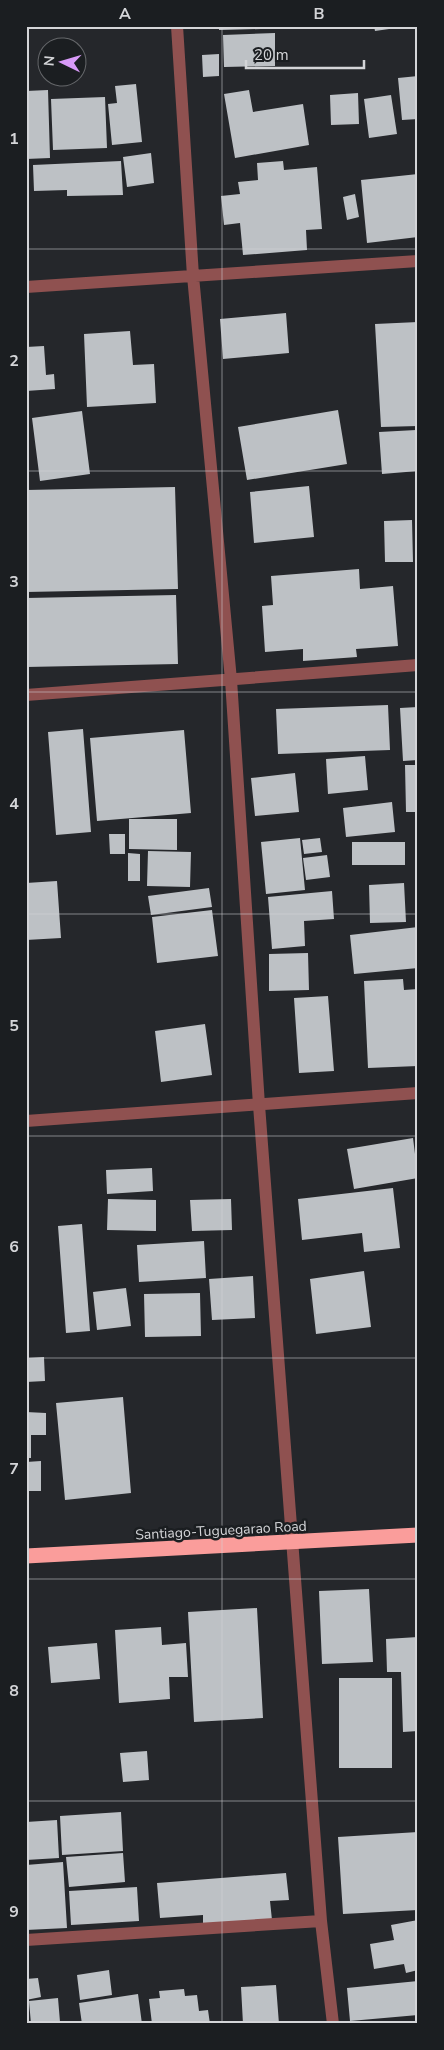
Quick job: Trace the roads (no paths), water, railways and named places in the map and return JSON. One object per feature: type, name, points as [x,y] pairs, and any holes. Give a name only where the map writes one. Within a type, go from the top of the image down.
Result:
[{"type":"highway","name":"Santiago-Tuguegarao Road","points":[[26,1556],[418,1535]]},
{"type":"street","points":[[177,26],[193,276],[231,680],[259,1105],[321,1921],[333,2024]]},
{"type":"street","points":[[26,287],[418,260]]},
{"type":"street","points":[[26,695],[418,665]]},
{"type":"street","points":[[26,1121],[418,1093]]},
{"type":"street","points":[[26,1940],[321,1921]]}]
